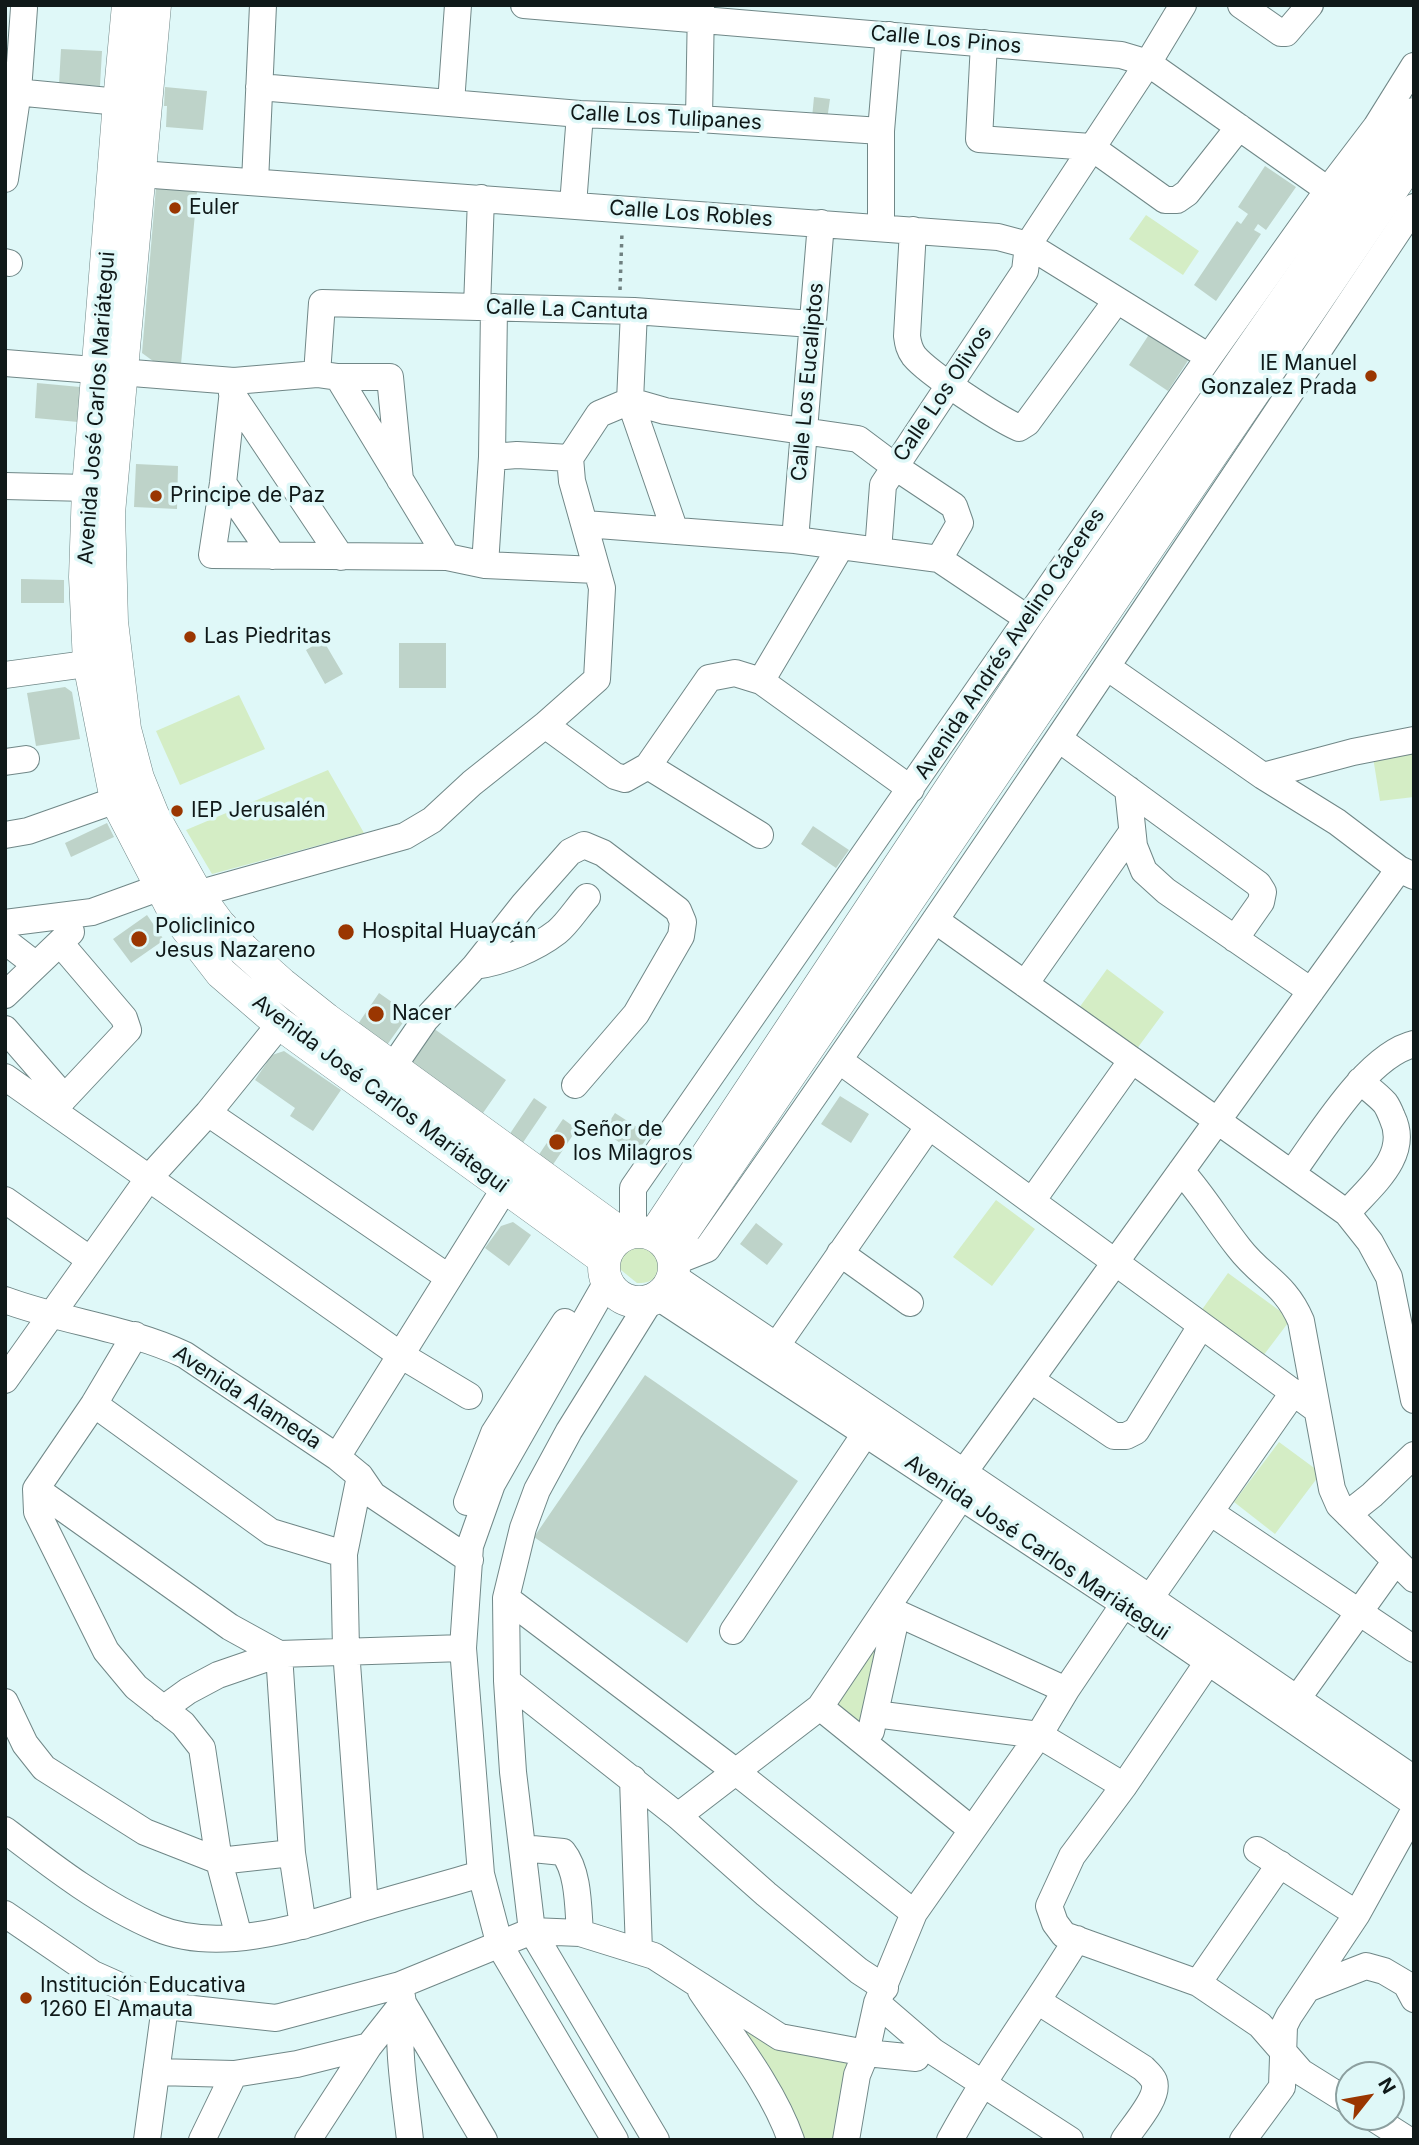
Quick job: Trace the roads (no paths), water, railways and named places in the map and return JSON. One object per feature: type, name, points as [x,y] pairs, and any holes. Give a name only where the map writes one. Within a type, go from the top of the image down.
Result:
[{"type":"main road","name":"Avenida José Carlos Mariátegui","points":[[128,5],[118,102],[109,569],[103,662],[116,800],[174,912],[221,973],[281,1024],[318,1031],[392,1068],[640,1262]]},
{"type":"main road","name":"Avenida José Carlos Mariátegui","points":[[155,5],[140,174],[111,371],[88,488],[85,577],[103,662],[138,778],[153,815],[197,894],[219,924],[282,984],[318,1031],[505,1188],[640,1262]]},
{"type":"main road","name":"Avenida Andrés Avelino Cáceres","points":[[640,1262],[1053,634],[1414,114]]},
{"type":"main road","name":"Avenida Andrés Avelino Cáceres","points":[[640,1262],[1414,157]]},
{"type":"street","points":[[255,182],[263,5]]},
{"type":"street","points":[[451,103],[457,5]]},
{"type":"street","name":"Calle Los Pinos","points":[[524,5],[701,12],[889,35],[1121,55],[1148,63],[1328,190]]},
{"type":"street","name":"Calle Los Olivos","points":[[878,551],[883,485],[1025,271],[1028,245],[1183,5]]},
{"type":"street","points":[[1241,5],[1281,33],[1286,33],[1310,5]]},
{"type":"street","points":[[5,179],[12,91],[24,8]]},
{"type":"street","points":[[699,119],[701,12]]},
{"type":"street","points":[[881,228],[881,131],[889,35]]},
{"type":"street","points":[[984,43],[979,139],[1091,147],[1165,200],[1177,200],[1187,193],[1238,127]]},
{"type":"street","name":"Avenida Andrés Avelino Cáceres","points":[[656,2140],[532,1931],[513,1772],[507,1681],[506,1598],[523,1528],[537,1490],[569,1432],[640,1262],[633,1188],[1209,357],[1376,127],[1414,66]]},
{"type":"street","name":"Calle Los Tulipanes","points":[[259,87],[580,114],[881,131]]},
{"type":"street","points":[[12,91],[118,102]]},
{"type":"street","points":[[573,205],[580,114]]},
{"type":"street","name":"Calle Los Robles","points":[[140,174],[998,237],[1028,245],[1209,357]]},
{"type":"street","points":[[481,198],[492,457],[485,565]]},
{"type":"street","points":[[615,2140],[500,1946],[481,1874],[463,1648],[470,1553],[460,1521],[494,1433],[588,1286],[594,1270],[707,1249],[840,1061],[1059,739],[1414,207]]},
{"type":"street","name":"Calle Los Eucaliptos","points":[[795,540],[821,223]]},
{"type":"street","points":[[914,230],[907,336],[909,349],[916,359],[950,384],[1019,428],[1027,423],[1117,300]]},
{"type":"street","name":"Calle La Cantuta","points":[[327,375],[322,303],[627,311],[813,324]]},
{"type":"street","points":[[627,311],[630,401],[675,531]]},
{"type":"street","points":[[5,363],[111,371],[233,387],[327,375],[390,377],[400,480]]},
{"type":"street","points":[[327,375],[400,480],[447,557]]},
{"type":"street","points":[[233,387],[212,555],[447,557],[485,565],[596,570]]},
{"type":"street","points":[[233,387],[341,557]]},
{"type":"street","points":[[197,894],[405,835],[432,820],[472,783],[545,725],[597,679],[601,588],[572,481],[570,457],[599,414],[630,401],[664,411],[858,439],[954,506],[960,523],[939,559]]},
{"type":"street","points":[[492,457],[570,457]]},
{"type":"street","points":[[223,483],[272,556]]},
{"type":"street","points":[[5,486],[88,488]]},
{"type":"street","points":[[584,524],[795,540],[939,559],[1027,618]]},
{"type":"street","points":[[761,681],[841,546]]},
{"type":"street","points":[[5,674],[103,662]]},
{"type":"street","points":[[678,1816],[820,1707],[892,1609],[963,1484],[1031,1380],[1311,991],[1407,872],[1107,667]]},
{"type":"street","points":[[545,725],[615,776],[625,779],[648,766],[709,678],[735,673],[761,681],[911,789]]},
{"type":"street","points":[[1059,739],[1258,884],[1263,892],[1261,902],[1235,939]]},
{"type":"street","points":[[1263,776],[1353,752],[1414,740]]},
{"type":"street","points":[[648,766],[761,835]]},
{"type":"street","points":[[1128,789],[1134,846],[1143,871],[1166,891],[1311,991]]},
{"type":"street","points":[[5,835],[28,831],[116,800]]},
{"type":"street","points":[[1025,984],[1132,832]]},
{"type":"street","points":[[392,1068],[425,1020],[475,966],[570,852],[584,845],[603,853],[678,911],[683,922],[681,936],[636,1014],[575,1085]]},
{"type":"street","points":[[5,923],[92,912],[161,887]]},
{"type":"street","points":[[475,966],[496,963],[515,956],[558,932],[587,897]]},
{"type":"street","points":[[5,995],[92,912]]},
{"type":"street","points":[[934,920],[1348,1213],[1370,1242],[1389,1277],[1414,1400]]},
{"type":"street","points":[[5,941],[36,965]]},
{"type":"street","points":[[59,1104],[128,1030],[124,1018],[60,943]]},
{"type":"street","points":[[5,1380],[148,1179],[208,1114],[281,1024]]},
{"type":"street","points":[[5,1029],[59,1104]]},
{"type":"street","points":[[1292,1173],[1360,1081],[1382,1059],[1400,1047],[1414,1044]]},
{"type":"street","points":[[1031,1201],[1132,1060]]},
{"type":"street","points":[[840,1061],[1315,1409]]},
{"type":"street","points":[[5,1077],[59,1104],[148,1179],[399,1354],[469,1396]]},
{"type":"street","points":[[1348,1213],[1388,1166],[1396,1152],[1399,1139],[1386,1104],[1360,1081]]},
{"type":"street","points":[[208,1114],[448,1277]]},
{"type":"street","points":[[777,1345],[929,1126]]},
{"type":"street","points":[[1181,1171],[1240,1250],[1283,1290],[1295,1307],[1301,1321],[1315,1409],[1332,1489],[1339,1504],[1405,1571],[1359,1612],[1297,1699]]},
{"type":"street","points":[[337,1457],[505,1188]]},
{"type":"street","points":[[5,1200],[89,1259]]},
{"type":"street","points":[[840,1253],[910,1303]]},
{"type":"street","name":"Avenida José Carlos Mariátegui","points":[[640,1262],[777,1345],[1124,1604],[1414,1803]]},
{"type":"street","name":"Avenida José Carlos Mariátegui","points":[[640,1262],[865,1434],[963,1484],[1150,1598],[1414,1779]]},
{"type":"street","name":"Avenida Alameda","points":[[5,1300],[50,1315],[135,1335],[186,1355],[337,1457],[360,1476],[373,1495],[470,1553]]},
{"type":"street","points":[[1031,1380],[1114,1436],[1126,1436],[1136,1431],[1201,1326]]},
{"type":"street","points":[[135,1335],[94,1404],[36,1489],[37,1513],[106,1651],[136,1686],[183,1724],[202,1748],[219,1861],[239,1937]]},
{"type":"street","points":[[1150,1598],[1293,1393]]},
{"type":"street","points":[[94,1404],[271,1532],[344,1553]]},
{"type":"street","points":[[733,1631],[865,1434]]},
{"type":"street","points":[[1348,1514],[1414,1455]]},
{"type":"street","points":[[360,1476],[344,1553],[346,1650],[365,1908]]},
{"type":"street","points":[[36,1489],[230,1627],[279,1654]]},
{"type":"street","points":[[1210,1512],[1414,1649]]},
{"type":"street","points":[[506,1598],[735,1771],[914,1913]]},
{"type":"street","points":[[846,2140],[857,2075],[866,2053],[879,2002],[914,1913],[1039,1735],[1124,1604]]},
{"type":"street","points":[[892,1609],[1066,1690]]},
{"type":"street","points":[[868,1746],[892,1609]]},
{"type":"street","points":[[163,1709],[188,1691],[218,1675],[279,1654],[463,1648]]},
{"type":"street","points":[[279,1654],[292,1853],[303,1926]]},
{"type":"street","points":[[1208,1662],[1124,1786],[1072,1856],[1049,1906],[1055,1923],[1064,1935],[1198,1983],[1260,2025],[1301,2072],[1335,2093]]},
{"type":"street","points":[[507,1681],[678,1816],[859,1971],[916,2058]]},
{"type":"street","points":[[5,1702],[25,1744],[44,1768],[145,1832],[219,1861],[292,1853]]},
{"type":"street","points":[[820,1707],[971,1829]]},
{"type":"street","points":[[875,1714],[1039,1735],[1124,1786]]},
{"type":"street","points":[[633,1779],[639,1951]]},
{"type":"street","points":[[1243,2140],[1282,2087],[1284,2026],[1357,1914],[1414,1811]]},
{"type":"street","points":[[5,1830],[110,1904],[158,1928],[198,1938],[239,1937],[303,1926],[481,1874]]},
{"type":"street","points":[[522,1848],[563,1852],[569,1859],[576,1893],[590,1936]]},
{"type":"street","points":[[1257,1850],[1357,1914]]},
{"type":"street","points":[[1198,1983],[1280,1864]]},
{"type":"street","points":[[590,1936],[638,1912]]},
{"type":"street","points":[[5,1914],[93,1974],[165,2006],[276,2018],[402,1994],[532,1931],[590,1936],[654,1956],[780,2036],[866,2053],[916,2058],[1070,2140]]},
{"type":"street","points":[[950,2140],[978,2089],[1039,2001],[1077,1939]]},
{"type":"street","points":[[1307,1989],[1366,1966],[1384,1971],[1406,1984],[1414,1999]]},
{"type":"street","points":[[694,1981],[769,2095],[791,2140]]},
{"type":"street","points":[[309,2140],[402,1994]]},
{"type":"street","points":[[402,1994],[402,2059],[410,2140]]},
{"type":"street","points":[[402,1994],[484,2140]]},
{"type":"street","points":[[1039,2001],[1143,2068],[1151,2076],[1155,2083],[1154,2093],[1124,2140]]},
{"type":"street","points":[[879,2002],[978,2089],[1045,2140]]},
{"type":"street","points":[[147,2140],[165,2006]]},
{"type":"street","points":[[156,2072],[234,2074],[297,2064],[369,2046]]},
{"type":"street","points":[[202,2140],[234,2074]]},
{"type":"place","name":"Euler","points":[[175,208]]},
{"type":"place","name":"IE Manuel Gonzalez Prada","points":[[1371,376]]},
{"type":"place","name":"Principe de Paz","points":[[156,496]]},
{"type":"place","name":"Las Piedritas","points":[[190,637]]},
{"type":"place","name":"IEP Jerusalén","points":[[177,811]]},
{"type":"place","name":"Hospital Huaycán","points":[[346,932]]},
{"type":"place","name":"Policlinico Jesus Nazareno","points":[[139,939]]},
{"type":"place","name":"Nacer","points":[[376,1014]]},
{"type":"place","name":"Señor de los Milagros","points":[[557,1142]]},
{"type":"place","name":"Institución Educativa 1260 El Amauta","points":[[26,1998]]}]
